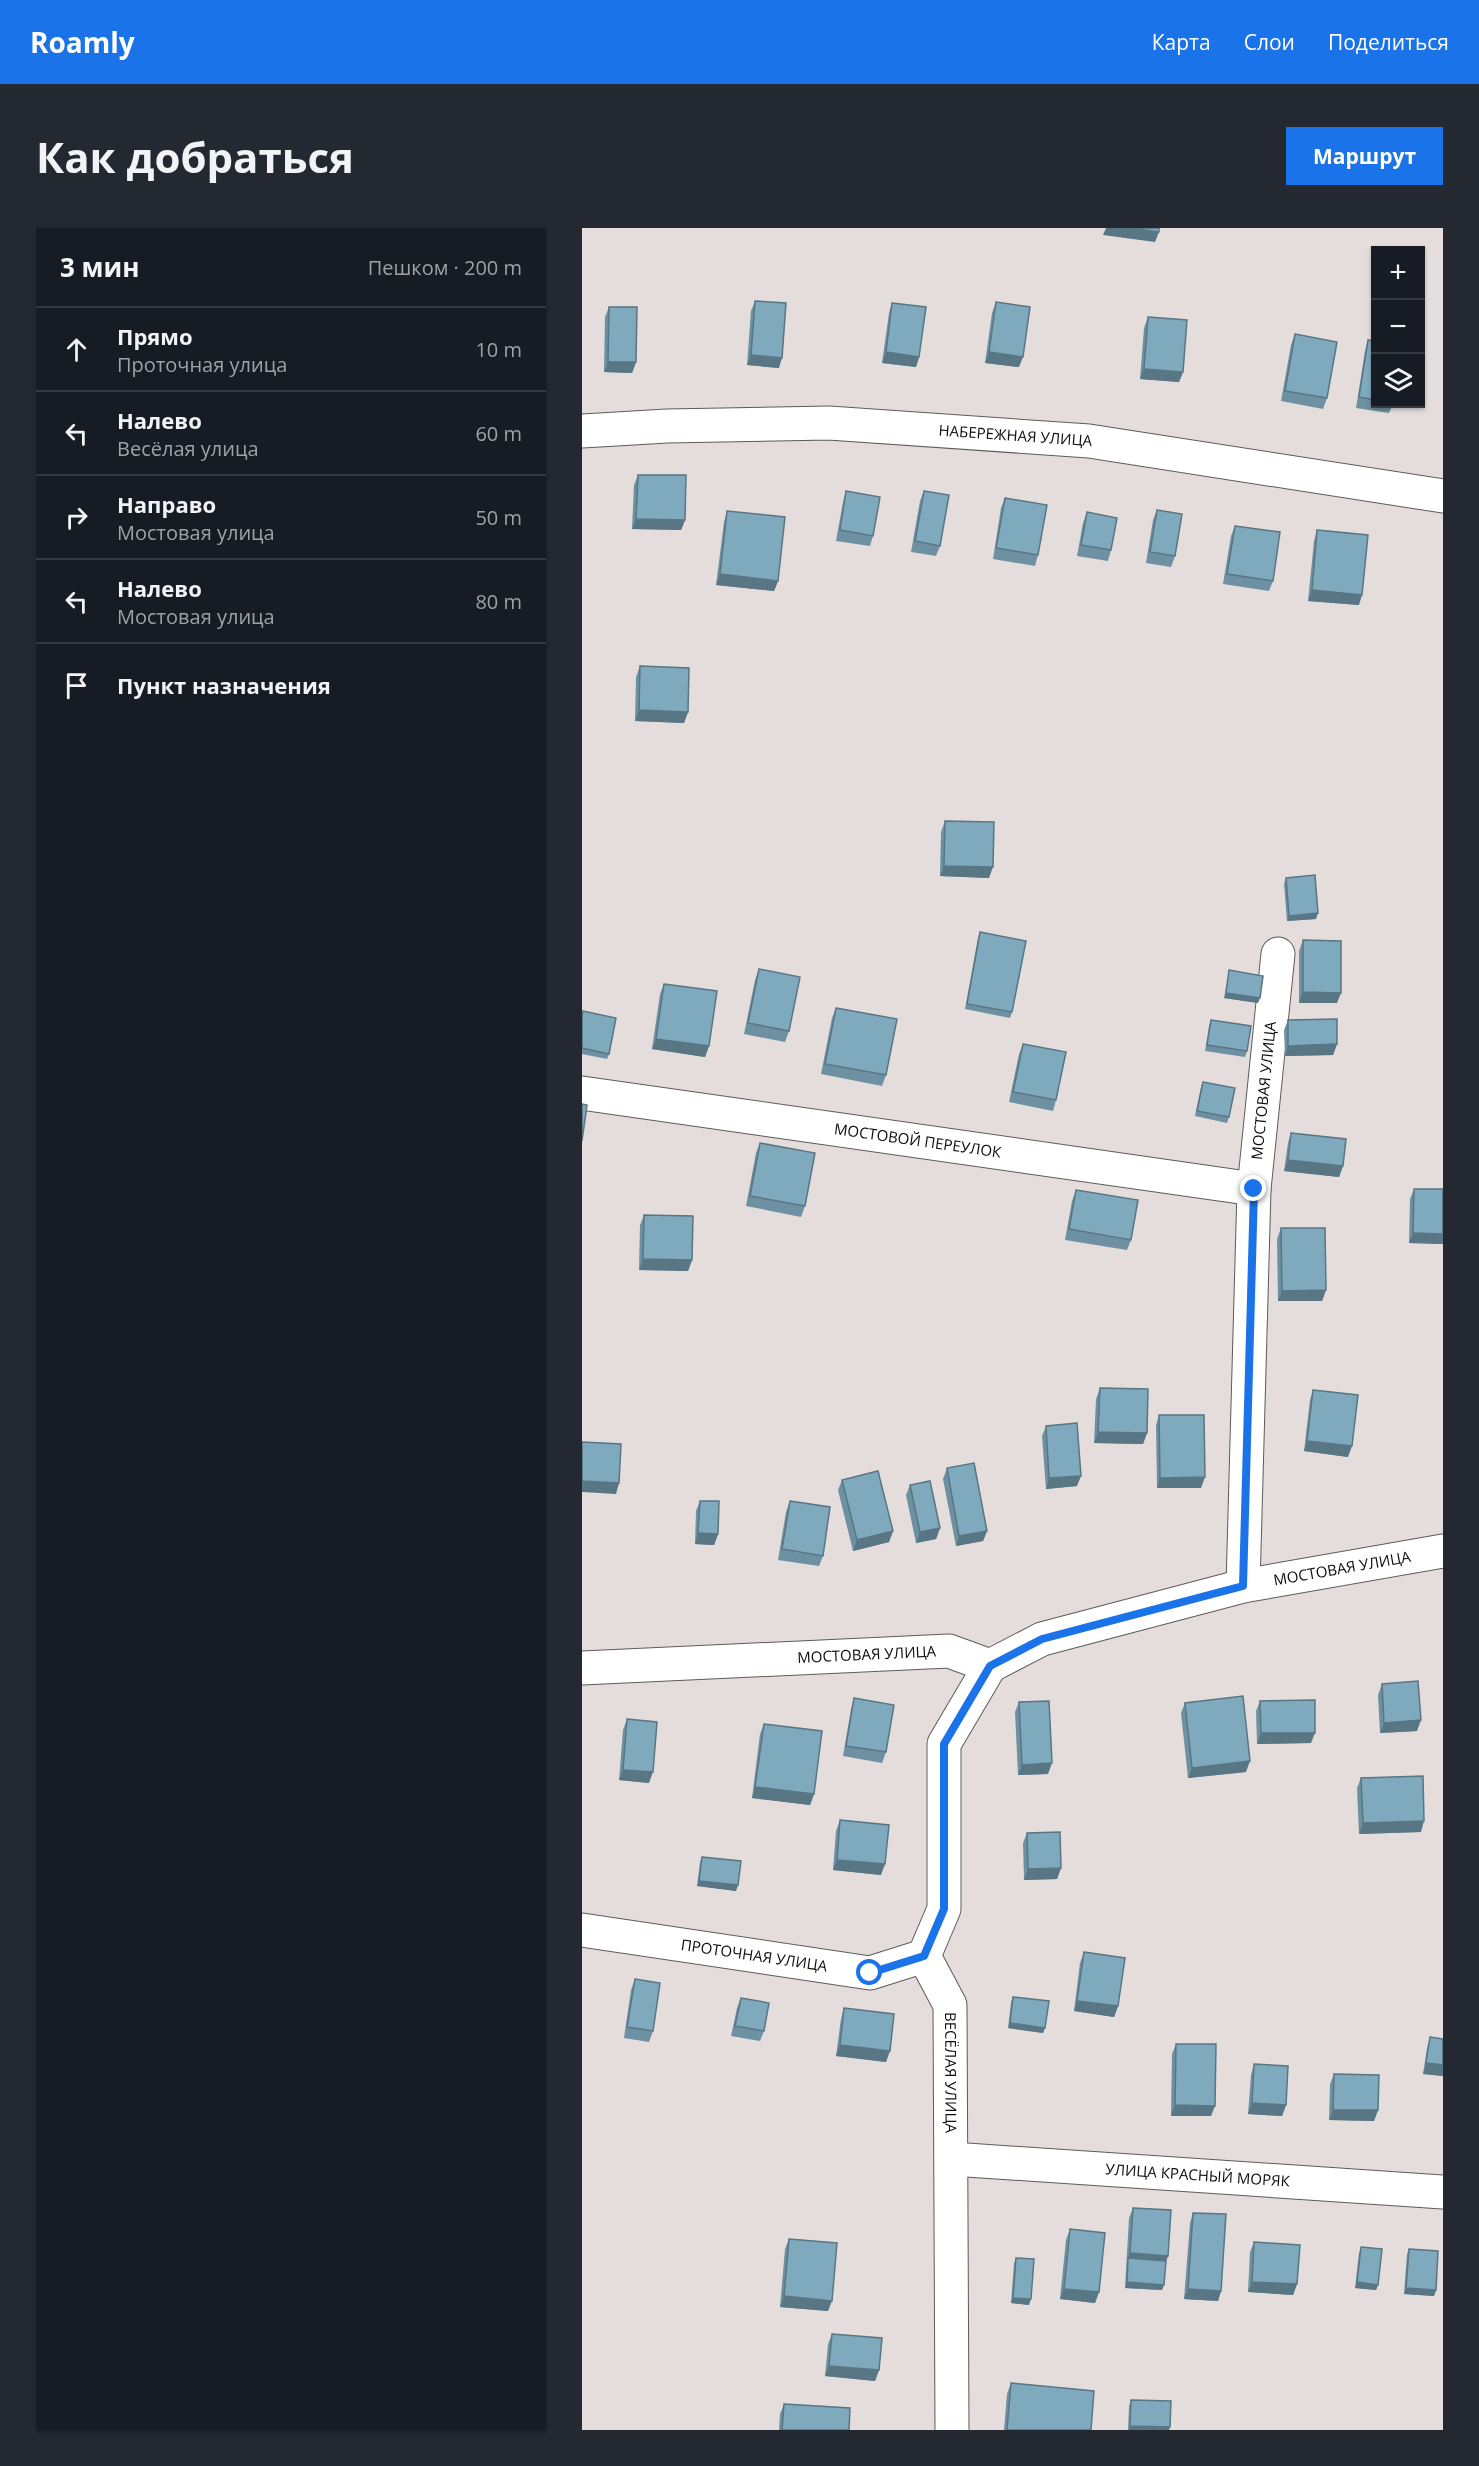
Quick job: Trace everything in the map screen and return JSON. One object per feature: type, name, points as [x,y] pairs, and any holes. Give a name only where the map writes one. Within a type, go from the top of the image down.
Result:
[{"type":"street","name":"НАБЕРЕЖНАЯ УЛИЦА","points":[[582,431],[667,426],[829,423],[1089,441],[1443,496]]},
{"type":"street","name":"МОСТОВАЯ УЛИЦА","points":[[1243,1586],[1254,1189],[1278,954]]},
{"type":"street","name":"МОСТОВОЙ ПЕРЕУЛОК","points":[[582,1092],[1254,1189]]},
{"type":"street","name":"МОСТОВАЯ УЛИЦА","points":[[582,1668],[949,1651],[990,1666],[1042,1639],[1243,1586],[1443,1551]]},
{"type":"street","points":[[924,1956],[944,1909],[944,1744],[990,1666]]},
{"type":"street","name":"ПРОТОЧНАЯ УЛИЦА","points":[[582,1930],[870,1973],[924,1956]]},
{"type":"street","name":"ВЕСЁЛАЯ УЛИЦА","points":[[924,1956],[950,2005],[952,2430]]},
{"type":"street","name":"УЛИЦА КРАСНЫЙ МОРЯК","points":[[952,2160],[1443,2192]]},
{"type":"building","points":[[1131,228],[1159,228],[1159,232]]},
{"type":"building","points":[[755,301],[786,303],[782,358],[751,355]]},
{"type":"building","points":[[996,302],[1030,307],[1023,357],[989,352]]},
{"type":"building","points":[[892,303],[926,307],[919,357],[886,352]]},
{"type":"building","points":[[609,307],[637,307],[636,362],[608,362]]},
{"type":"building","points":[[1148,317],[1187,320],[1183,372],[1144,369]]},
{"type":"building","points":[[1295,334],[1337,342],[1327,398],[1285,391]]},
{"type":"building","points":[[1368,340],[1371,340],[1371,399],[1359,397]]},
{"type":"building","points":[[638,475],[686,475],[685,520],[636,519]]},
{"type":"building","points":[[846,491],[880,497],[873,536],[840,530]]},
{"type":"building","points":[[924,491],[949,495],[940,546],[915,541]]},
{"type":"building","points":[[1005,498],[1047,505],[1038,555],[996,548]]},
{"type":"building","points":[[1157,510],[1182,514],[1175,556],[1150,552]]},
{"type":"building","points":[[727,511],[785,517],[778,581],[720,574]]},
{"type":"building","points":[[1087,512],[1117,518],[1111,550],[1081,545]]},
{"type":"building","points":[[1235,526],[1280,532],[1273,581],[1227,574]]},
{"type":"building","points":[[1317,530],[1368,535],[1362,595],[1312,590]]},
{"type":"building","points":[[640,666],[689,668],[688,712],[639,710]]},
{"type":"building","points":[[945,821],[994,822],[993,867],[944,866]]},
{"type":"building","points":[[1315,875],[1318,913],[1289,916],[1286,878]]},
{"type":"building","points":[[980,932],[1026,941],[1012,1012],[967,1004]]},
{"type":"building","points":[[1303,940],[1341,941],[1341,993],[1303,992]]},
{"type":"building","points":[[759,969],[800,977],[789,1031],[748,1023]]},
{"type":"building","points":[[1229,970],[1263,976],[1260,998],[1226,993]]},
{"type":"building","points":[[664,984],[717,991],[709,1046],[656,1039]]},
{"type":"building","points":[[836,1008],[897,1019],[886,1075],[825,1064]]},
{"type":"building","points":[[583,1011],[616,1018],[609,1054],[582,1048]]},
{"type":"building","points":[[1337,1019],[1337,1044],[1288,1046],[1288,1020]]},
{"type":"building","points":[[1211,1020],[1251,1026],[1247,1051],[1207,1045]]},
{"type":"building","points":[[1023,1044],[1066,1052],[1056,1100],[1013,1092]]},
{"type":"building","points":[[1203,1082],[1235,1088],[1229,1117],[1197,1111]]},
{"type":"building","points":[[582,1104],[587,1105],[582,1141]]},
{"type":"building","points":[[1291,1133],[1346,1139],[1343,1166],[1288,1160]]},
{"type":"building","points":[[760,1143],[815,1153],[805,1206],[750,1196]]},
{"type":"building","points":[[1414,1189],[1443,1189],[1443,1234],[1413,1233]]},
{"type":"building","points":[[1076,1190],[1138,1200],[1131,1240],[1069,1229]]},
{"type":"building","points":[[644,1215],[693,1216],[692,1260],[643,1259]]},
{"type":"building","points":[[1281,1228],[1325,1228],[1326,1290],[1282,1291]]},
{"type":"building","points":[[1100,1388],[1148,1389],[1147,1433],[1098,1432]]},
{"type":"building","points":[[1313,1390],[1358,1395],[1352,1446],[1307,1441]]},
{"type":"building","points":[[1159,1415],[1204,1415],[1205,1477],[1160,1478]]},
{"type":"building","points":[[1077,1423],[1081,1476],[1049,1478],[1046,1426]]},
{"type":"building","points":[[582,1442],[621,1444],[619,1483],[582,1481]]},
{"type":"building","points":[[974,1463],[987,1531],[959,1536],[947,1468]]},
{"type":"building","points":[[878,1471],[893,1531],[857,1540],[842,1480]]},
{"type":"building","points":[[930,1481],[940,1528],[920,1532],[910,1485]]},
{"type":"building","points":[[700,1501],[719,1501],[718,1534],[698,1533]]},
{"type":"building","points":[[790,1501],[830,1507],[823,1556],[782,1549]]},
{"type":"building","points":[[1418,1681],[1421,1720],[1384,1723],[1382,1684]]},
{"type":"building","points":[[1243,1696],[1250,1761],[1192,1768],[1185,1703]]},
{"type":"building","points":[[854,1698],[894,1705],[886,1752],[846,1746]]},
{"type":"building","points":[[1315,1700],[1315,1733],[1261,1733],[1260,1701]]},
{"type":"building","points":[[1049,1701],[1052,1763],[1022,1765],[1019,1702]]},
{"type":"building","points":[[627,1719],[657,1722],[653,1772],[623,1770]]},
{"type":"building","points":[[764,1724],[822,1731],[814,1794],[755,1787]]},
{"type":"building","points":[[1423,1776],[1424,1821],[1363,1823],[1361,1778]]},
{"type":"building","points":[[840,1820],[889,1825],[885,1864],[837,1860]]},
{"type":"building","points":[[1060,1832],[1061,1868],[1028,1869],[1027,1833]]},
{"type":"building","points":[[702,1857],[741,1861],[738,1885],[699,1881]]},
{"type":"building","points":[[1084,1952],[1125,1958],[1118,2006],[1077,2001]]},
{"type":"building","points":[[635,1979],[660,1983],[653,2031],[627,2027]]},
{"type":"building","points":[[1013,1997],[1049,2001],[1045,2028],[1010,2023]]},
{"type":"building","points":[[741,1998],[769,2003],[764,2031],[735,2026]]},
{"type":"building","points":[[844,2008],[894,2014],[890,2051],[840,2045]]},
{"type":"building","points":[[1430,2037],[1443,2039],[1443,2065],[1426,2063]]},
{"type":"building","points":[[1176,2044],[1216,2044],[1215,2106],[1175,2105]]},
{"type":"building","points":[[1254,2064],[1288,2066],[1286,2105],[1252,2103]]},
{"type":"building","points":[[1334,2074],[1379,2075],[1378,2110],[1333,2110]]},
{"type":"building","points":[[1133,2208],[1171,2210],[1168,2256],[1130,2253]]},
{"type":"building","points":[[1193,2213],[1226,2214],[1221,2291],[1188,2289]]},
{"type":"building","points":[[1070,2229],[1105,2233],[1099,2292],[1064,2289]]},
{"type":"building","points":[[789,2239],[837,2243],[832,2301],[784,2296]]},
{"type":"building","points":[[1254,2242],[1300,2245],[1297,2284],[1252,2282]]},
{"type":"building","points":[[1361,2247],[1382,2249],[1378,2285],[1357,2282]]},
{"type":"building","points":[[1409,2249],[1438,2251],[1436,2290],[1406,2288]]},
{"type":"building","points":[[1016,2258],[1034,2259],[1031,2299],[1013,2298]]},
{"type":"building","points":[[1128,2258],[1166,2261],[1164,2285],[1127,2282]]},
{"type":"building","points":[[832,2334],[882,2338],[879,2370],[829,2366]]},
{"type":"building","points":[[1011,2383],[1094,2391],[1091,2430],[1007,2430]]},
{"type":"building","points":[[1131,2400],[1171,2401],[1170,2427],[1130,2426]]},
{"type":"building","points":[[784,2404],[850,2408],[849,2430],[782,2430]]},
{"type":"route","points":[[870,1973],[924,1956],[944,1909],[944,1744],[990,1666],[1042,1639],[1243,1586],[1254,1189]]}]
